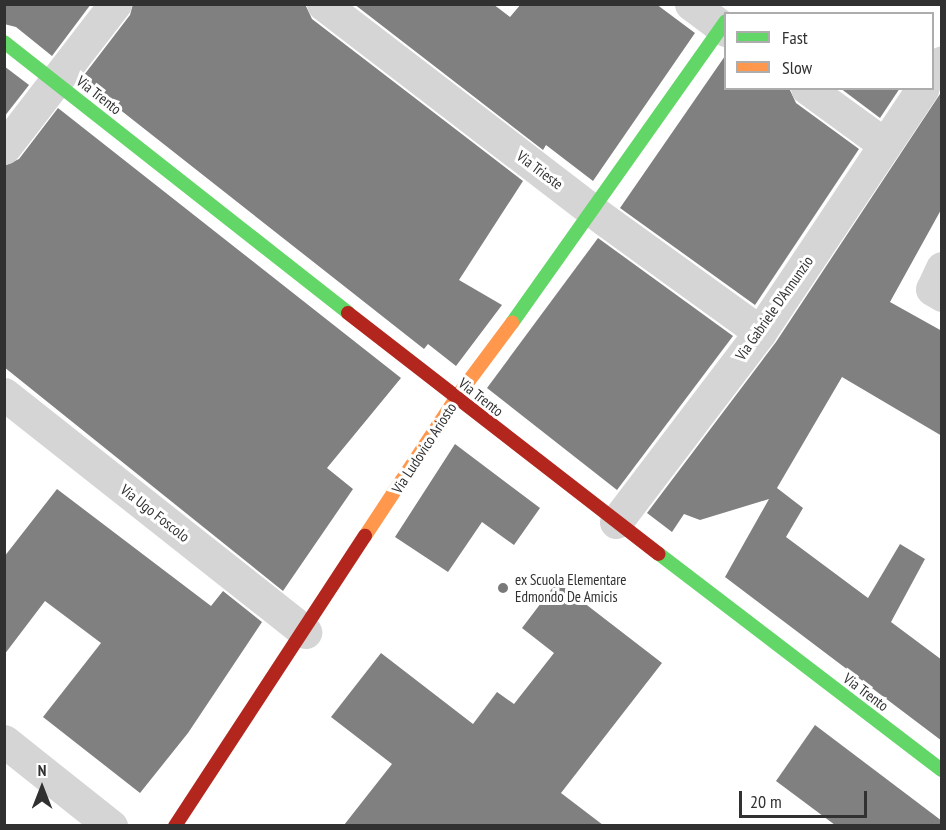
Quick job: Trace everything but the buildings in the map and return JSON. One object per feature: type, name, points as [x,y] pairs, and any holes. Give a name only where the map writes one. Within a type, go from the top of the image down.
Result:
[{"type":"street","points":[[4,148],[115,4]]},
{"type":"street","name":"Via Trieste","points":[[323,4],[594,212],[760,332]]},
{"type":"street","points":[[691,4],[724,17]]},
{"type":"street","name":"Via Ludovico Ariosto","points":[[175,825],[305,632],[456,399],[594,212],[724,25]]},
{"type":"street","name":"Via Trento","points":[[4,42],[456,399],[942,770]]},
{"type":"street","points":[[810,90],[884,144]]},
{"type":"street","name":"Via Gabriele D'Annunzio","points":[[616,522],[760,332],[922,90]]},
{"type":"street","points":[[942,268],[932,289],[942,295]]},
{"type":"street","name":"Via Ugo Foscolo","points":[[4,394],[305,632]]},
{"type":"street","points":[[4,741],[111,825]]},
{"type":"traffic: fast","points":[[512,323],[724,24]]},
{"type":"traffic: fast","points":[[4,42],[348,313]]},
{"type":"traffic: fast","points":[[659,554],[942,770]]},
{"type":"traffic: slow","points":[[365,536],[456,398],[512,323]]},
{"type":"traffic: jam","points":[[348,313],[659,554]]},
{"type":"traffic: jam","points":[[175,826],[365,536]]},
{"type":"place","name":"ex Scuola Elementare Edmondo De Amicis","points":[[503,588]]}]
